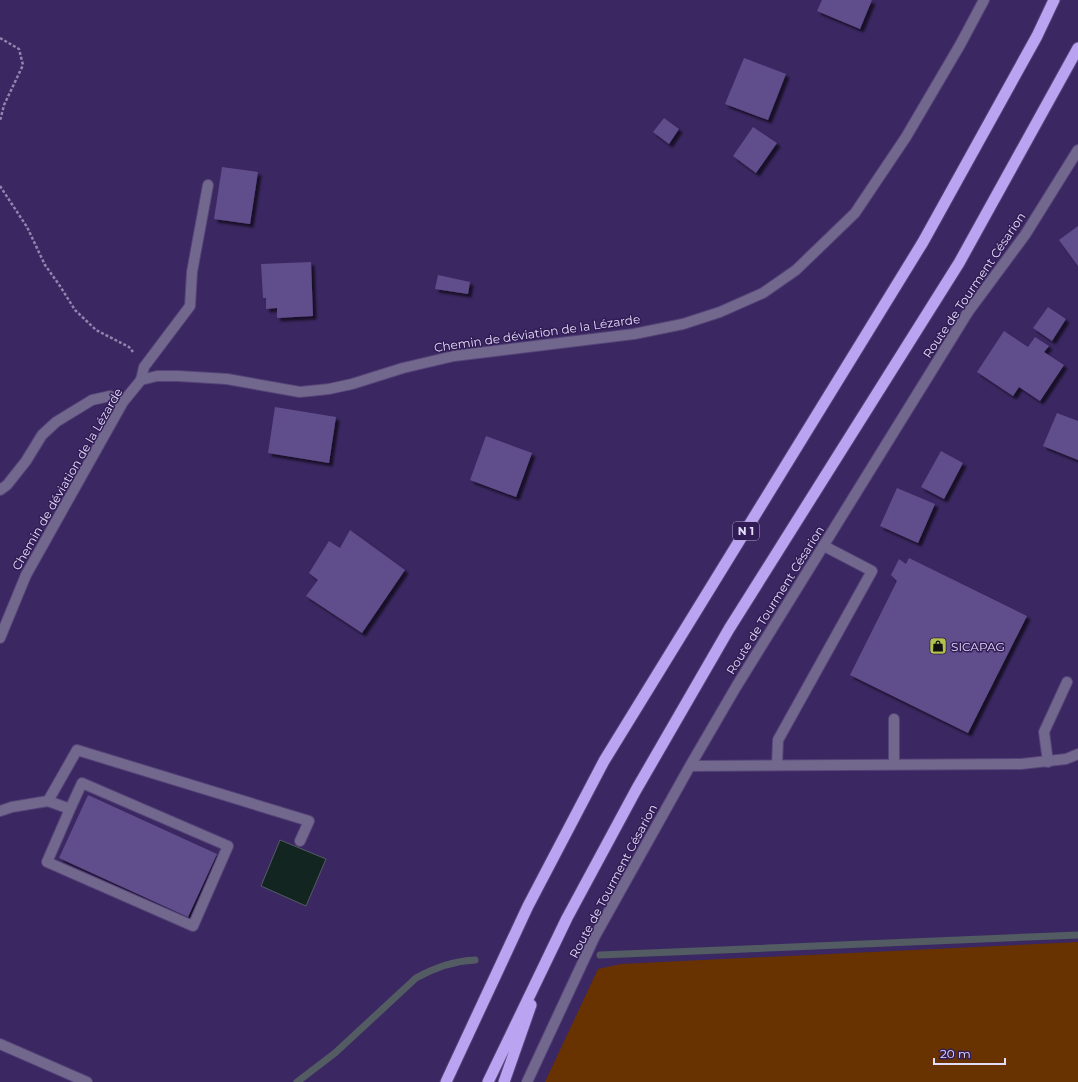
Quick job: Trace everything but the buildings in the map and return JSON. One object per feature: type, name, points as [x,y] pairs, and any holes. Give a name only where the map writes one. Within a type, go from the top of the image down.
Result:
[{"type":"highway","name":"N 1","points":[[446,1082],[528,906],[604,761],[923,242],[1037,36],[1054,0]]},
{"type":"highway","points":[[488,1082],[567,918],[636,790],[729,629],[959,263],[1078,48]]},
{"type":"highway","points":[[504,1082],[552,949]]},
{"type":"street","name":"Chemin de déviation de la Lézarde","points":[[0,638],[26,575],[123,402],[141,380],[157,376],[178,376],[227,379],[300,392],[329,389],[352,384],[425,362],[454,356],[634,334],[683,324],[720,312],[764,293],[796,270],[855,213],[906,137],[956,52],[984,0]]},
{"type":"street","name":"Route de Tourment Césarion","points":[[527,1082],[595,936],[736,687],[968,312],[1025,235],[1078,150]]},
{"type":"street","points":[[141,380],[144,367],[190,306],[192,272],[208,185]]},
{"type":"street","points":[[0,490],[7,485],[26,461],[42,435],[56,422],[92,400],[110,396],[123,402]]},
{"type":"street","points":[[777,765],[778,740],[872,571],[824,546]]},
{"type":"street","points":[[1048,762],[1044,732],[1066,682]]},
{"type":"street","points":[[894,719],[894,764]]},
{"type":"street","points":[[48,801],[77,750],[309,820],[300,841]]},
{"type":"street","points":[[690,766],[1021,764],[1066,759],[1078,754]]},
{"type":"street","points":[[82,783],[228,846],[193,926],[47,862],[70,809],[82,783]]},
{"type":"street","points":[[0,811],[12,807],[48,801],[70,809]]},
{"type":"street","points":[[0,1044],[87,1082]]},
{"type":"path","points":[[0,38],[19,49],[23,65],[4,105],[0,121]]},
{"type":"path","points":[[0,186],[27,228],[45,265],[75,310],[96,330],[129,347],[144,367]]},
{"type":"shaded area","points":[[280,840],[326,859],[306,906],[261,886]]},
{"type":"shaded area","points":[[1078,942],[1078,1082],[545,1082],[598,969],[621,964]]},
{"type":"waterway","points":[[600,955],[1078,935]]},
{"type":"waterway","points":[[297,1082],[335,1053],[416,978],[444,966],[475,960]]},
{"type":"place","name":"SICAPAG","points":[[938,646]]}]
